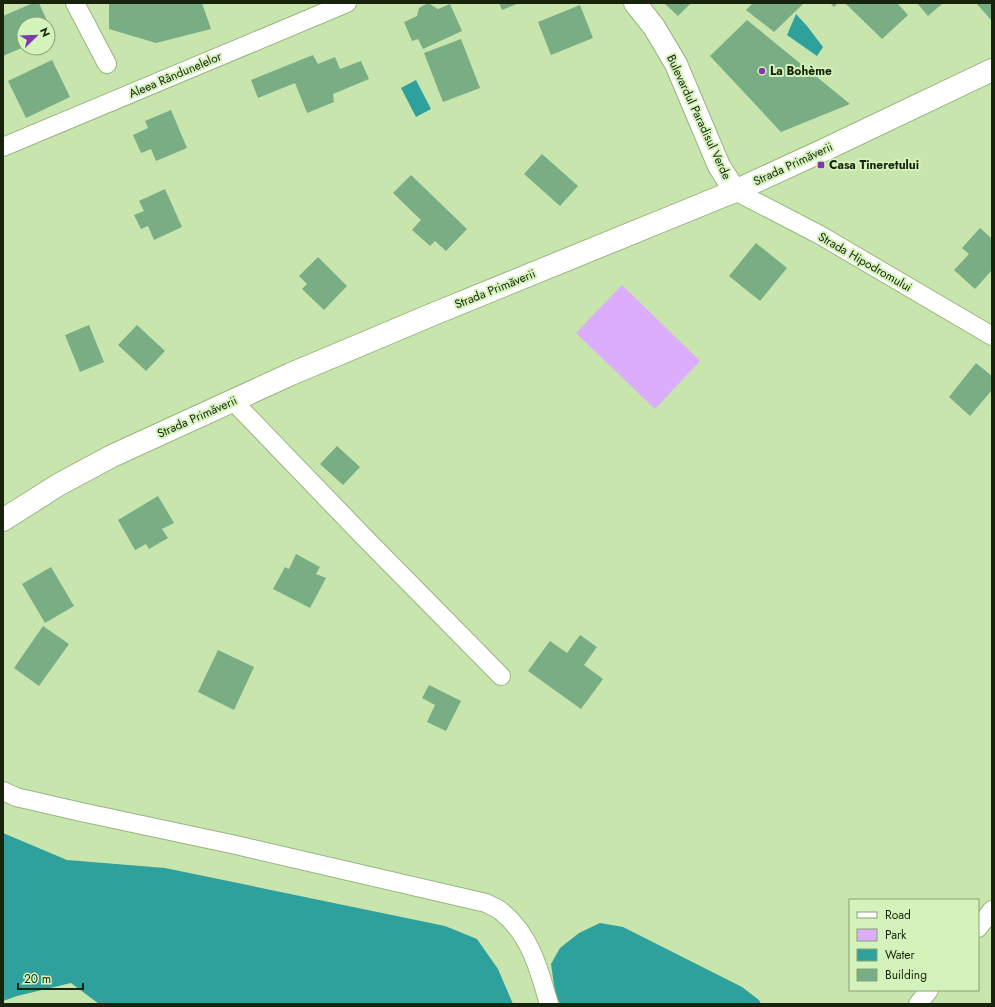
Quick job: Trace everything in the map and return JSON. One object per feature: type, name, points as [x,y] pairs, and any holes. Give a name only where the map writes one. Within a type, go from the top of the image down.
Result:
[{"type":"main road","name":"Bulevardul Paradisul Verde","points":[[635,3],[654,27],[676,64],[719,166],[735,191]]},
{"type":"main road","name":"Strada Primăverii","points":[[3,520],[58,485],[112,456],[291,374],[735,191],[992,70]]},
{"type":"street","points":[[75,3],[107,64]]},
{"type":"street","name":"Aleea Rândunelelor","points":[[3,146],[347,3]]},
{"type":"street","name":"Strada Hipodromului","points":[[735,191],[820,235],[992,336]]},
{"type":"street","points":[[232,401],[501,676]]},
{"type":"street","points":[[3,792],[16,797],[81,812],[236,845],[486,903],[501,911],[520,930],[534,957],[550,1004]]},
{"type":"street","points":[[979,927],[992,910]]},
{"type":"street","points":[[918,1004],[928,991]]},
{"type":"green space","points":[[622,285],[700,361],[655,409],[576,333]]},
{"type":"water","points":[[796,14],[823,47],[817,56],[787,35]]},
{"type":"water","points":[[416,80],[431,109],[416,117],[401,88]]},
{"type":"water","points":[[3,833],[67,860],[165,868],[445,926],[477,939],[498,969],[513,1004],[99,1004],[71,983],[17,996],[3,1001]]},
{"type":"water","points":[[600,923],[623,927],[742,987],[759,1000],[761,1004],[560,1004],[555,992],[551,964],[560,948],[579,933]]},
{"type":"building","points":[[33,3],[39,3],[45,16],[16,16],[16,50],[3,56],[3,16]]},
{"type":"building","points":[[109,3],[202,3],[211,29],[156,43],[109,29]]},
{"type":"building","points":[[428,3],[438,9],[450,4],[462,31],[423,49],[418,39],[412,41],[404,22],[417,16],[419,8]]},
{"type":"building","points":[[499,3],[519,3],[502,10]]},
{"type":"building","points":[[664,3],[691,3],[678,16]]},
{"type":"building","points":[[753,3],[804,3],[774,32],[746,10]]},
{"type":"building","points":[[830,3],[838,3],[834,7]]},
{"type":"building","points":[[845,3],[897,3],[908,15],[882,39]]},
{"type":"building","points":[[917,3],[943,3],[928,16]]},
{"type":"building","points":[[976,3],[992,3],[992,21]]},
{"type":"building","points":[[580,5],[593,38],[551,55],[538,22]]},
{"type":"building","points":[[747,20],[850,104],[781,132],[710,56]]},
{"type":"building","points":[[461,39],[480,88],[443,102],[424,53]]},
{"type":"building","points":[[313,55],[318,64],[335,57],[340,69],[361,61],[369,79],[333,94],[334,102],[307,113],[295,83],[258,98],[251,80]]},
{"type":"building","points":[[52,60],[70,97],[26,118],[8,81]]},
{"type":"building","points":[[171,110],[187,148],[156,161],[151,149],[141,153],[133,135],[148,128],[145,121]]},
{"type":"building","points":[[542,154],[578,186],[560,206],[524,174]]},
{"type":"building","points":[[411,175],[467,229],[446,251],[435,241],[430,246],[412,230],[421,220],[393,193]]},
{"type":"building","points":[[165,189],[182,227],[154,240],[148,226],[141,229],[134,215],[144,211],[139,201]]},
{"type":"building","points":[[980,228],[992,239],[992,270],[975,289],[954,270],[969,254],[962,248]]},
{"type":"building","points":[[756,243],[787,268],[760,301],[729,276]]},
{"type":"building","points":[[318,257],[347,286],[324,310],[302,289],[307,284],[299,276]]},
{"type":"building","points":[[89,325],[104,362],[80,372],[65,335]]},
{"type":"building","points":[[137,325],[165,351],[146,371],[118,345]]},
{"type":"building","points":[[976,363],[992,376],[992,390],[970,416],[949,397]]},
{"type":"building","points":[[337,446],[360,467],[343,485],[320,464]]},
{"type":"building","points":[[158,496],[174,523],[162,529],[168,538],[149,549],[146,544],[135,550],[118,520]]},
{"type":"building","points":[[296,554],[320,567],[316,574],[326,578],[310,608],[273,589],[285,567],[289,569]]},
{"type":"building","points":[[51,567],[74,606],[45,623],[22,584]]},
{"type":"building","points":[[43,626],[69,644],[39,686],[14,668]]},
{"type":"building","points":[[580,635],[597,647],[584,665],[603,679],[581,709],[528,671],[550,641],[567,653]]},
{"type":"building","points":[[218,650],[254,667],[234,710],[198,692]]},
{"type":"building","points":[[429,685],[461,701],[446,731],[427,722],[435,705],[422,698]]},
{"type":"place","name":"La Bohème","points":[[762,71]]},
{"type":"place","name":"Casa Tineretului","points":[[821,165]]}]
